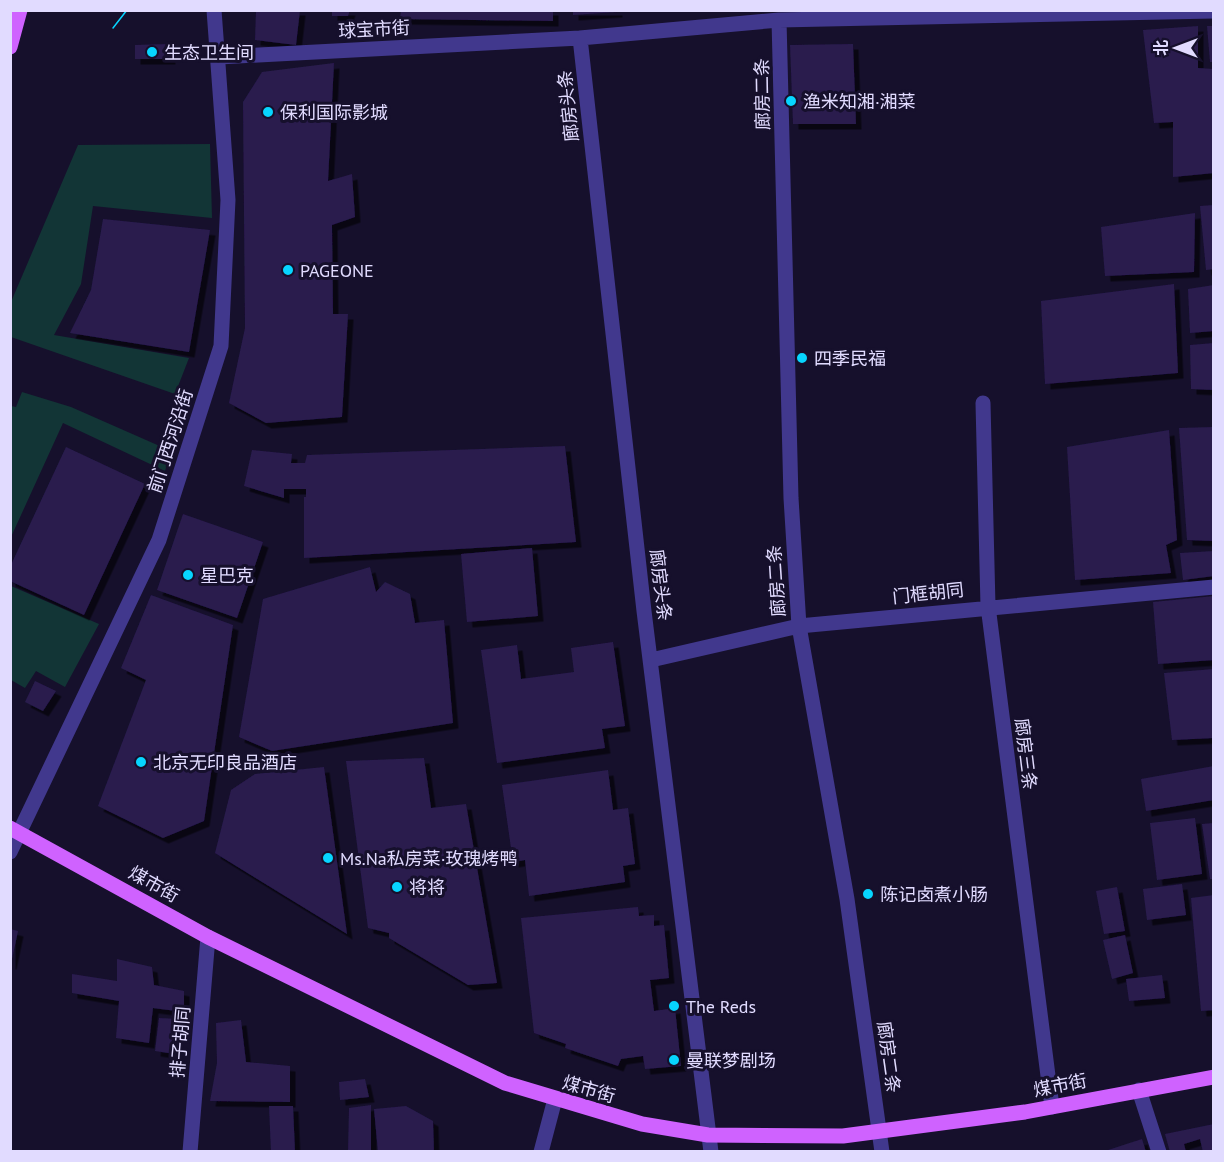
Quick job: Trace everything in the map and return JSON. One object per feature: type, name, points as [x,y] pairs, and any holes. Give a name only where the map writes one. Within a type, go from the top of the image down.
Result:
[{"type":"main road","points":[[10,47],[20,10]]},
{"type":"main road","name":"煤市街","points":[[16,831],[208,937],[505,1083],[555,1100],[642,1124],[708,1136],[843,1136],[880,1133],[1052,1107],[1214,1077]]},
{"type":"street","name":"前门西河沿街","points":[[10,852],[16,831],[159,540],[221,346],[228,200],[214,10]]},
{"type":"street","name":"球宝市街","points":[[219,57],[580,38],[779,20],[1214,11]]},
{"type":"street","name":"廊房二条","points":[[779,20],[790,498],[799,626],[847,899],[882,1152]]},
{"type":"street","name":"廊房头条","points":[[580,38],[651,660],[711,1152]]},
{"type":"street","name":"廊房三条","points":[[983,403],[988,606],[1052,1107]]},
{"type":"street","name":"门框胡同","points":[[651,660],[799,626],[988,606],[1214,587]]},
{"type":"street","name":"排子胡同","points":[[190,1152],[208,937]]},
{"type":"street","points":[[1139,1090],[1159,1152]]},
{"type":"street","points":[[541,1152],[555,1100]]},
{"type":"green space","points":[[210,144],[212,218],[93,206],[81,284],[54,335],[189,358],[175,394],[11,337],[11,302],[78,145]]},
{"type":"green space","points":[[22,392],[71,407],[171,451],[165,471],[63,423],[11,537],[11,406],[16,407]]},
{"type":"green space","points":[[11,586],[99,624],[65,687],[36,671],[25,688],[11,680]]},
{"type":"building","points":[[256,10],[300,10],[296,45],[255,40]]},
{"type":"building","points":[[332,10],[350,10],[348,16],[332,16]]},
{"type":"building","points":[[401,10],[553,10],[553,21],[400,19]]},
{"type":"building","points":[[573,10],[617,10],[617,12],[573,15]]},
{"type":"building","points":[[1198,26],[1198,68],[1214,69],[1214,173],[1173,177],[1173,122],[1154,123],[1143,30]]},
{"type":"building","points":[[1207,26],[1214,26],[1214,62],[1210,62]]},
{"type":"building","name":"生态卫生间","points":[[169,44],[170,59],[135,59],[135,45]]},
{"type":"building","points":[[853,44],[856,124],[793,124],[790,45]]},
{"type":"building","name":"PAGEONE","points":[[334,63],[328,181],[352,174],[355,217],[332,225],[333,314],[348,314],[342,417],[266,423],[229,403],[245,328],[243,102],[262,72]]},
{"type":"building","points":[[1214,205],[1214,269],[1206,270],[1200,206]]},
{"type":"building","points":[[1195,213],[1194,272],[1105,276],[1101,227]]},
{"type":"building","points":[[103,219],[210,230],[189,352],[70,333],[91,290]]},
{"type":"building","points":[[1174,284],[1178,373],[1045,384],[1041,301]]},
{"type":"building","points":[[1214,285],[1214,331],[1190,333],[1188,289]]},
{"type":"building","points":[[1214,343],[1214,390],[1191,389],[1190,345]]},
{"type":"building","points":[[1214,427],[1214,541],[1187,540],[1179,428]]},
{"type":"building","points":[[1169,430],[1177,540],[1166,545],[1171,573],[1075,580],[1067,447]]},
{"type":"building","points":[[565,446],[576,542],[304,558],[306,489],[284,489],[284,498],[244,486],[252,450],[292,454],[291,463],[305,463],[307,455]]},
{"type":"building","points":[[66,447],[145,484],[84,615],[10,581],[10,567]]},
{"type":"building","points":[[183,514],[263,542],[237,618],[157,590]]},
{"type":"building","points":[[532,548],[538,616],[467,622],[461,554]]},
{"type":"building","points":[[1214,551],[1214,576],[1183,580],[1180,553]]},
{"type":"building","points":[[370,567],[376,592],[385,582],[410,594],[415,623],[444,620],[453,723],[272,751],[239,737],[263,599]]},
{"type":"building","points":[[151,595],[233,625],[204,821],[163,838],[98,806],[146,680],[121,668]]},
{"type":"building","points":[[1214,596],[1214,660],[1158,664],[1153,602]]},
{"type":"building","points":[[613,642],[625,726],[602,729],[605,748],[497,763],[481,650],[517,645],[521,679],[574,672],[571,648]]},
{"type":"building","points":[[1214,669],[1214,738],[1172,740],[1164,673]]},
{"type":"building","points":[[35,681],[56,691],[43,711],[25,702]]},
{"type":"building","points":[[424,758],[431,808],[466,804],[497,983],[468,985],[389,938],[389,933],[368,928],[346,761]]},
{"type":"building","points":[[1214,766],[1214,800],[1146,811],[1141,779]]},
{"type":"building","points":[[324,767],[347,934],[215,853],[231,790],[255,774]]},
{"type":"building","points":[[608,770],[613,810],[628,808],[635,864],[623,866],[625,882],[529,896],[525,860],[513,862],[502,785]]},
{"type":"building","points":[[1195,818],[1202,874],[1157,880],[1150,823]]},
{"type":"building","points":[[1214,823],[1214,879],[1210,879],[1202,824]]},
{"type":"building","points":[[1182,884],[1186,915],[1147,920],[1143,889]]},
{"type":"building","points":[[1117,887],[1125,931],[1104,934],[1096,891]]},
{"type":"building","points":[[1214,895],[1214,1010],[1201,1011],[1191,898]]},
{"type":"building","points":[[638,907],[639,916],[654,915],[654,926],[664,925],[669,978],[650,980],[654,1011],[675,1008],[681,1066],[645,1069],[643,1056],[621,1059],[618,1066],[565,1048],[566,1044],[534,1033],[521,918]]},
{"type":"building","points":[[10,929],[18,931],[11,964],[10,964]]},
{"type":"building","points":[[1125,935],[1133,973],[1112,979],[1103,940]]},
{"type":"building","points":[[117,959],[152,967],[154,985],[184,991],[184,1012],[153,1008],[149,1043],[116,1038],[119,1001],[72,993],[72,974],[117,981]]},
{"type":"building","points":[[1162,975],[1165,998],[1129,1001],[1126,979]]},
{"type":"building","points":[[159,1018],[179,1019],[175,1054],[155,1051]]},
{"type":"building","points":[[241,1020],[246,1062],[290,1066],[290,1102],[210,1101],[217,1063],[216,1023]]},
{"type":"building","points":[[365,1079],[369,1097],[340,1100],[339,1082]]},
{"type":"building","points":[[371,1105],[371,1152],[348,1152],[349,1108]]},
{"type":"building","points":[[269,1106],[293,1106],[295,1152],[271,1152]]},
{"type":"building","points":[[406,1106],[433,1121],[434,1152],[378,1152],[374,1109]]},
{"type":"building","points":[[1214,1124],[1214,1152],[1203,1152],[1200,1139],[1184,1144],[1186,1152],[1170,1152],[1165,1134]]},
{"type":"building","points":[[1142,1139],[1146,1152],[1105,1152],[1105,1151]]},
{"type":"tram line","points":[[113,28],[127,10]]},
{"type":"place","name":"生态卫生间","points":[[152,52]]},
{"type":"place","name":"渔米知湘·湘菜","points":[[791,101]]},
{"type":"place","name":"保利国际影城","points":[[268,112]]},
{"type":"place","name":"PAGEONE","points":[[288,270]]},
{"type":"place","name":"四季民福","points":[[802,358]]},
{"type":"place","name":"星巴克","points":[[188,575]]},
{"type":"place","name":"北京无印良品酒店","points":[[141,762]]},
{"type":"place","name":"Ms.Na私房菜·玫瑰烤鸭","points":[[328,858]]},
{"type":"place","name":"将将","points":[[397,887]]},
{"type":"place","name":"陈记卤煮小肠","points":[[868,894]]},
{"type":"place","name":"The Reds","points":[[674,1006]]},
{"type":"place","name":"曼联梦剧场","points":[[674,1060]]}]
